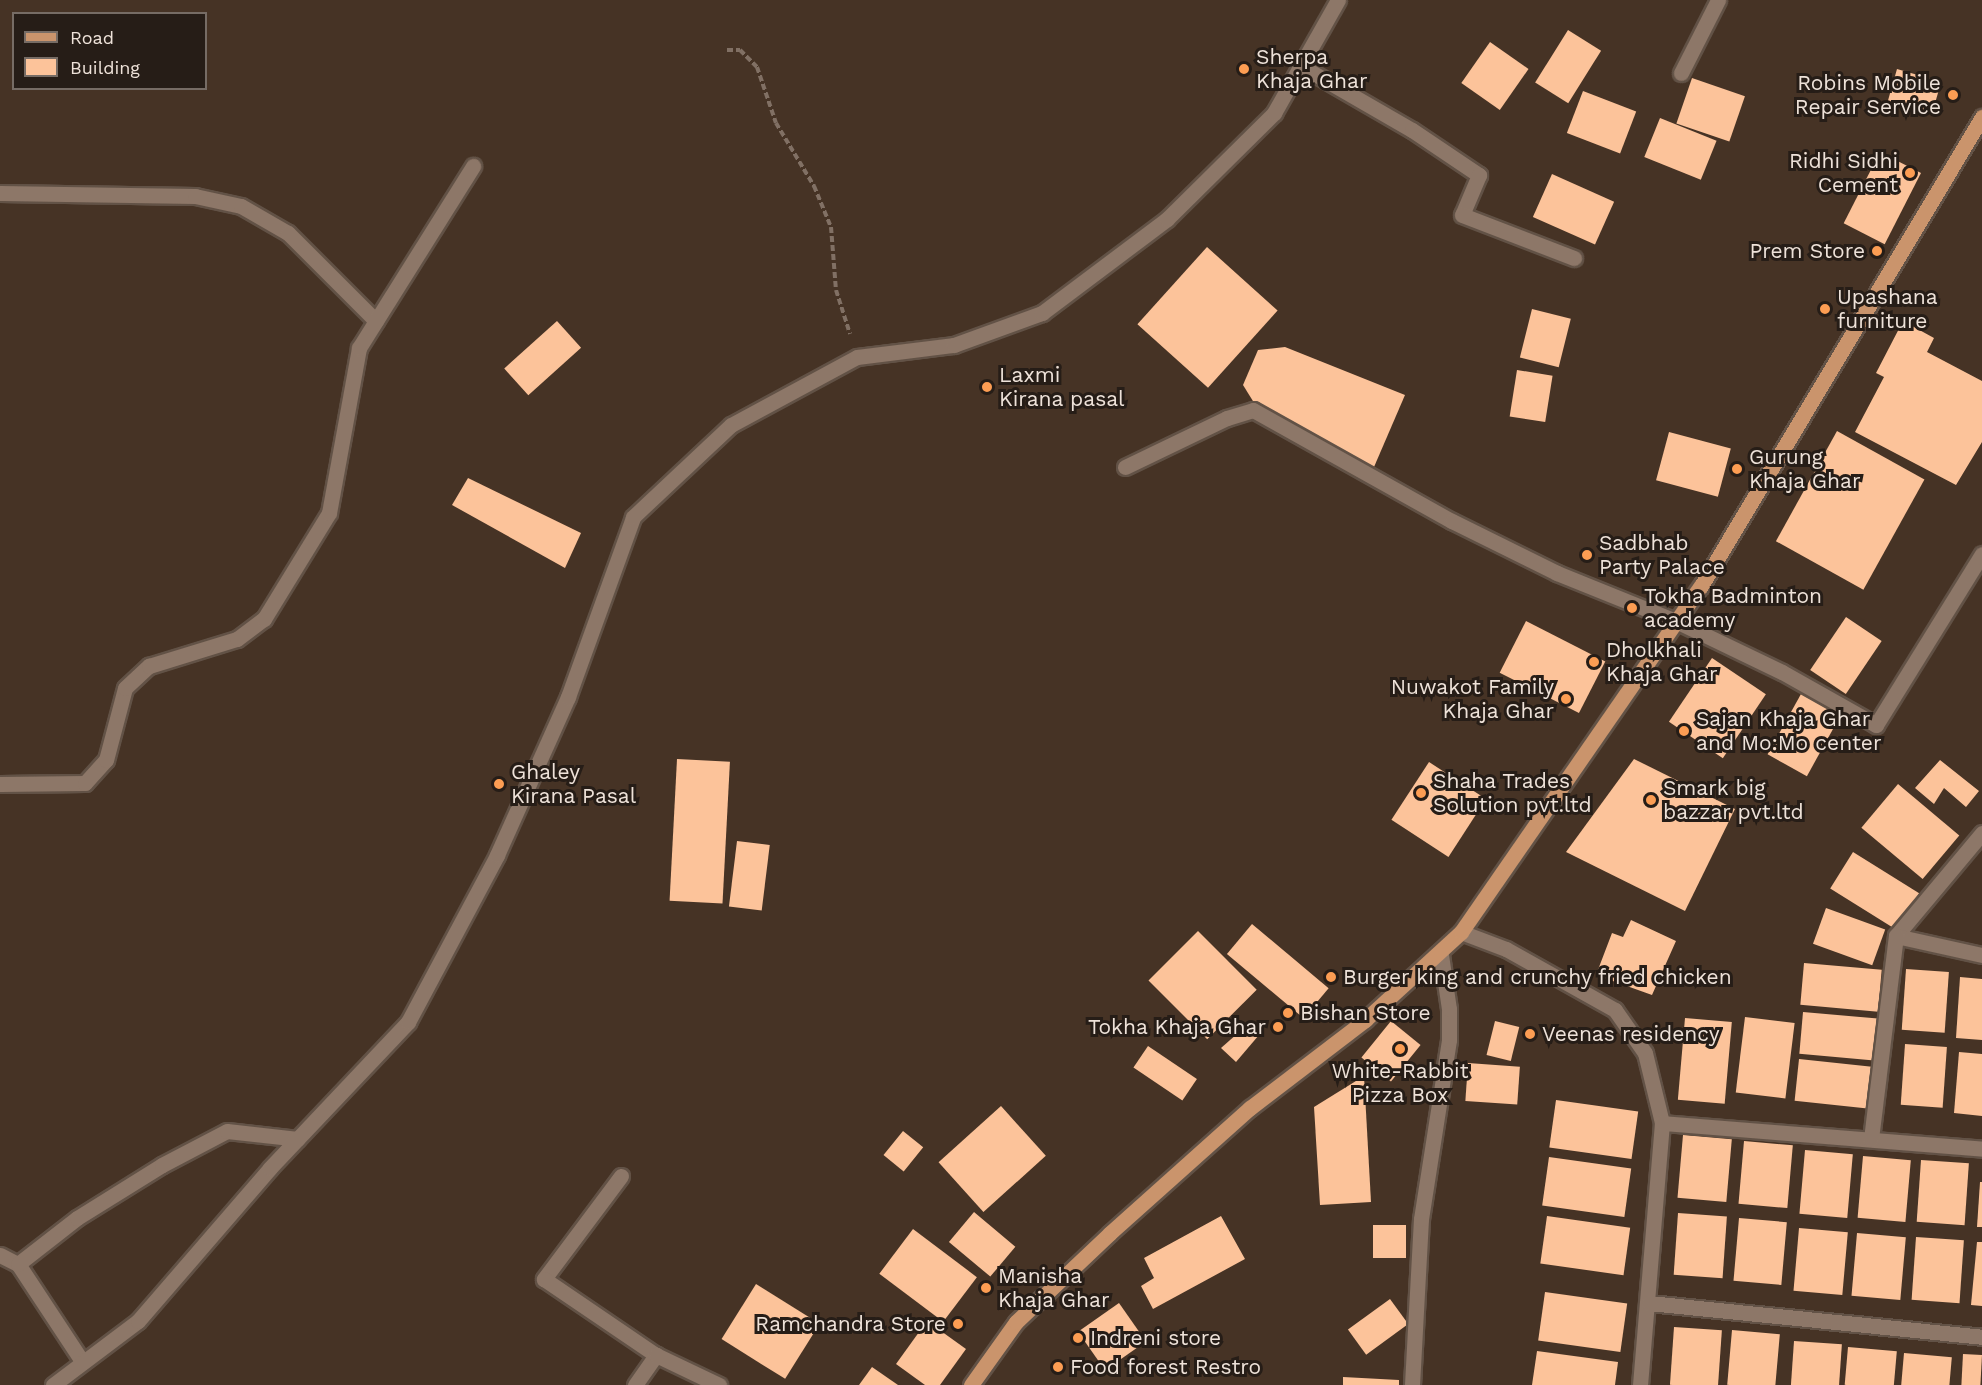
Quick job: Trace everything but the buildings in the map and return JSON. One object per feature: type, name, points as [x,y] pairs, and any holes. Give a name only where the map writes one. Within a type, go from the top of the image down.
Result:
[{"type":"main road","points":[[971,1385],[1016,1322],[1110,1233],[1250,1108],[1365,1020],[1441,955],[1461,932],[1678,622],[1982,117]]},
{"type":"street","points":[[53,1385],[138,1321],[298,1138],[408,1022],[497,855],[568,697],[633,517],[731,425],[857,357],[954,345],[1042,313],[1167,219],[1274,113],[1338,0]]},
{"type":"street","points":[[1681,73],[1719,0]]},
{"type":"street","points":[[1301,66],[1412,130],[1479,175],[1462,215],[1574,258]]},
{"type":"street","points":[[0,784],[85,783],[106,760],[125,687],[149,666],[237,639],[264,619],[329,513],[358,348],[472,166]]},
{"type":"street","points":[[0,193],[195,195],[241,206],[288,233],[376,321]]},
{"type":"street","points":[[1125,467],[1227,418],[1253,410],[1452,521],[1557,573],[1678,622],[1782,672],[1876,724],[1982,554]]},
{"type":"street","points":[[1871,1139],[1896,936],[1982,833]]},
{"type":"street","points":[[1461,932],[1506,949],[1615,1010],[1645,1053],[1662,1123],[1649,1302],[1640,1385]]},
{"type":"street","points":[[1896,936],[1982,955]]},
{"type":"street","points":[[1412,1385],[1421,1219],[1449,1040],[1449,1009],[1441,955]]},
{"type":"street","points":[[1662,1123],[1982,1149]]},
{"type":"street","points":[[18,1264],[77,1218],[162,1165],[227,1131],[298,1138]]},
{"type":"street","points":[[621,1176],[544,1279],[656,1355],[719,1385]]},
{"type":"street","points":[[0,1255],[18,1264],[82,1361]]},
{"type":"street","points":[[1649,1302],[1982,1337]]},
{"type":"street","points":[[635,1385],[656,1355]]},
{"type":"path","points":[[727,50],[740,50],[757,67],[776,123],[814,186],[831,227],[836,290],[857,357]]},
{"type":"place","name":"Sherpa Khaja Ghar","points":[[1244,69]]},
{"type":"place","name":"Robins Mobile Repair Service","points":[[1953,95]]},
{"type":"place","name":"Ridhi Sidhi Cement","points":[[1910,173]]},
{"type":"place","name":"Prem Store","points":[[1877,251]]},
{"type":"place","name":"Upashana furniture","points":[[1825,309]]},
{"type":"place","name":"Laxmi Kirana pasal","points":[[987,387]]},
{"type":"place","name":"Gurung Khaja Ghar","points":[[1737,469]]},
{"type":"place","name":"Sadbhab Party Palace","points":[[1587,555]]},
{"type":"place","name":"Tokha Badminton academy","points":[[1632,608]]},
{"type":"place","name":"Dholkhali Khaja Ghar","points":[[1594,662]]},
{"type":"place","name":"Nuwakot Family Khaja Ghar","points":[[1566,699]]},
{"type":"place","name":"Sajan Khaja Ghar and Mo:Mo center","points":[[1684,731]]},
{"type":"place","name":"Ghaley Kirana Pasal","points":[[499,784]]},
{"type":"place","name":"Shaha Trades Solution pvt.ltd","points":[[1421,793]]},
{"type":"place","name":"Smark big bazzar pvt.ltd","points":[[1651,800]]},
{"type":"place","name":"Burger king and crunchy fried chicken","points":[[1331,977]]},
{"type":"place","name":"Bishan Store","points":[[1288,1013]]},
{"type":"place","name":"Tokha Khaja Ghar","points":[[1278,1027]]},
{"type":"place","name":"Veenas residency","points":[[1530,1034]]},
{"type":"place","name":"White-Rabbit Pizza Box","points":[[1400,1049]]},
{"type":"place","name":"Manisha Khaja Ghar","points":[[986,1288]]},
{"type":"place","name":"Ramchandra Store","points":[[958,1324]]},
{"type":"place","name":"Indreni store","points":[[1078,1338]]},
{"type":"place","name":"Food forest Restro","points":[[1058,1367]]}]
